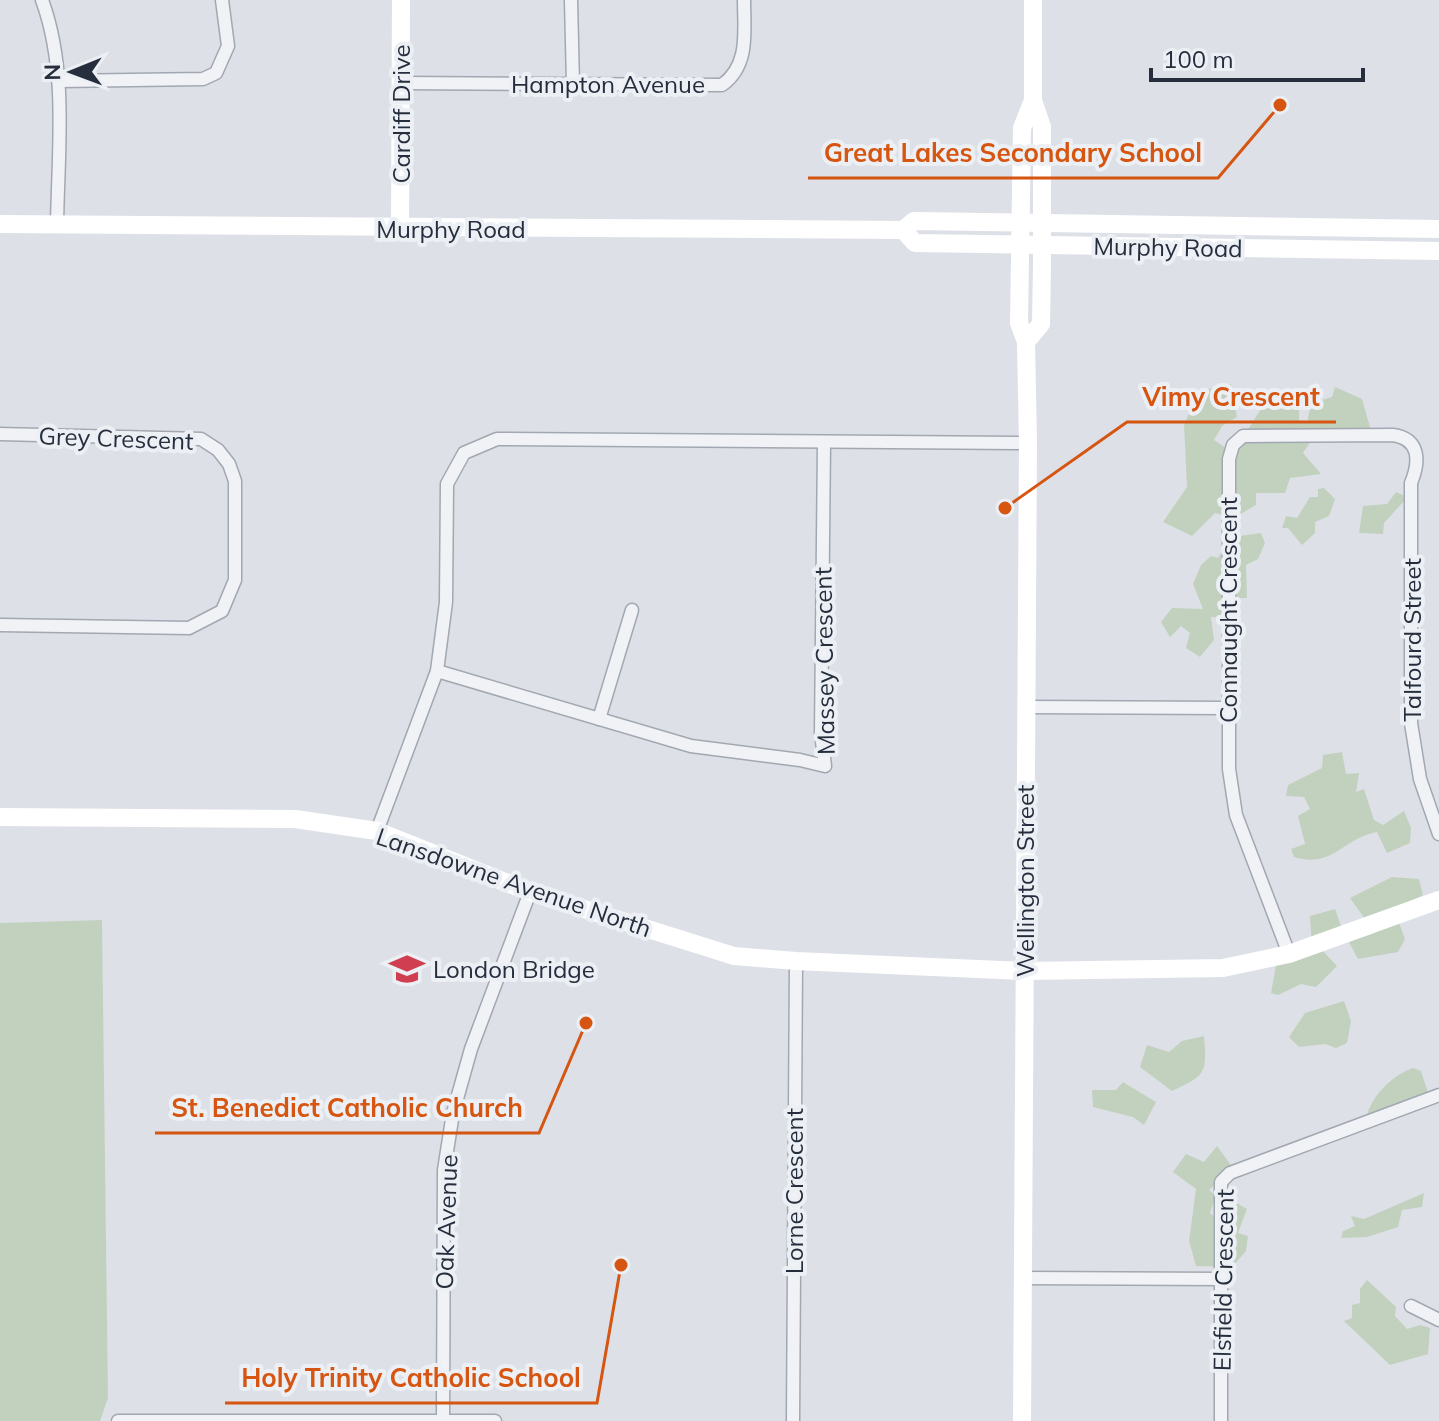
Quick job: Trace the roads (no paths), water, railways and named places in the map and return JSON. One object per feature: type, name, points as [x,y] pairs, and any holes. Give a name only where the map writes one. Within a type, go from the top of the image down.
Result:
[{"type":"street","points":[[42,0],[56,54],[59,81],[57,225]]},
{"type":"street","points":[[59,81],[203,79],[216,73],[228,46],[222,0]]},
{"type":"street","name":"Cardiff Drive","points":[[400,229],[401,0]]},
{"type":"street","points":[[571,0],[573,84]]},
{"type":"street","name":"Hampton Avenue","points":[[402,83],[722,85],[732,77],[744,58],[744,0]]},
{"type":"street","name":"Wellington Street","points":[[1026,342],[1041,324],[1042,127],[1033,100],[1033,0]]},
{"type":"street","name":"Wellington Street","points":[[1022,1421],[1028,443],[1026,342],[1019,323],[1022,128],[1033,100]]},
{"type":"street","name":"Murphy Road","points":[[0,224],[903,230],[914,221],[1042,220],[1439,229]]},
{"type":"street","name":"Murphy Road","points":[[903,230],[915,243],[1439,251]]},
{"type":"street","name":"Connaught Crescent","points":[[1289,954],[1236,815],[1229,769],[1229,459],[1233,445],[1243,436],[1262,433],[1393,435],[1405,436],[1414,444]]},
{"type":"street","name":"Grey Crescent","points":[[0,434],[201,439],[218,450],[229,464],[235,481],[235,580],[231,597],[222,611],[208,620],[189,628],[0,625]]},
{"type":"street","points":[[377,831],[437,671],[445,622],[447,484],[464,453],[497,439],[1028,443]]},
{"type":"street","name":"Massey Crescent","points":[[437,671],[691,746],[825,766],[821,733],[824,443]]},
{"type":"street","name":"Talfourd Street","points":[[1414,444],[1417,458],[1411,483],[1411,723],[1420,779],[1439,834]]},
{"type":"street","points":[[599,719],[632,610]]},
{"type":"street","points":[[1027,707],[1227,708]]},
{"type":"street","name":"Lansdowne Avenue North","points":[[0,817],[295,819],[377,831],[530,892],[734,956],[796,961],[1025,971],[1223,968],[1289,954],[1439,900]]},
{"type":"street","name":"Oak Avenue","points":[[443,1420],[444,1170],[453,1113],[471,1049],[530,892]]},
{"type":"street","name":"Lorne Crescent","points":[[793,1421],[796,961]]},
{"type":"street","name":"Elsfield Crescent","points":[[1221,1421],[1221,1182],[1230,1173],[1439,1095]]},
{"type":"street","points":[[1023,1278],[1222,1279]]},
{"type":"street","points":[[1411,1306],[1439,1320]]},
{"type":"street","points":[[119,1420],[495,1421]]},
{"type":"place","name":"Great Lakes Secondary School","points":[[1280,105]]},
{"type":"place","name":"Vimy Crescent","points":[[1005,508]]},
{"type":"place","name":"London Bridge","points":[[407,969]]},
{"type":"place","name":"St. Benedict Catholic Church","points":[[586,1023]]},
{"type":"place","name":"Holy Trinity Catholic School","points":[[621,1265]]}]
